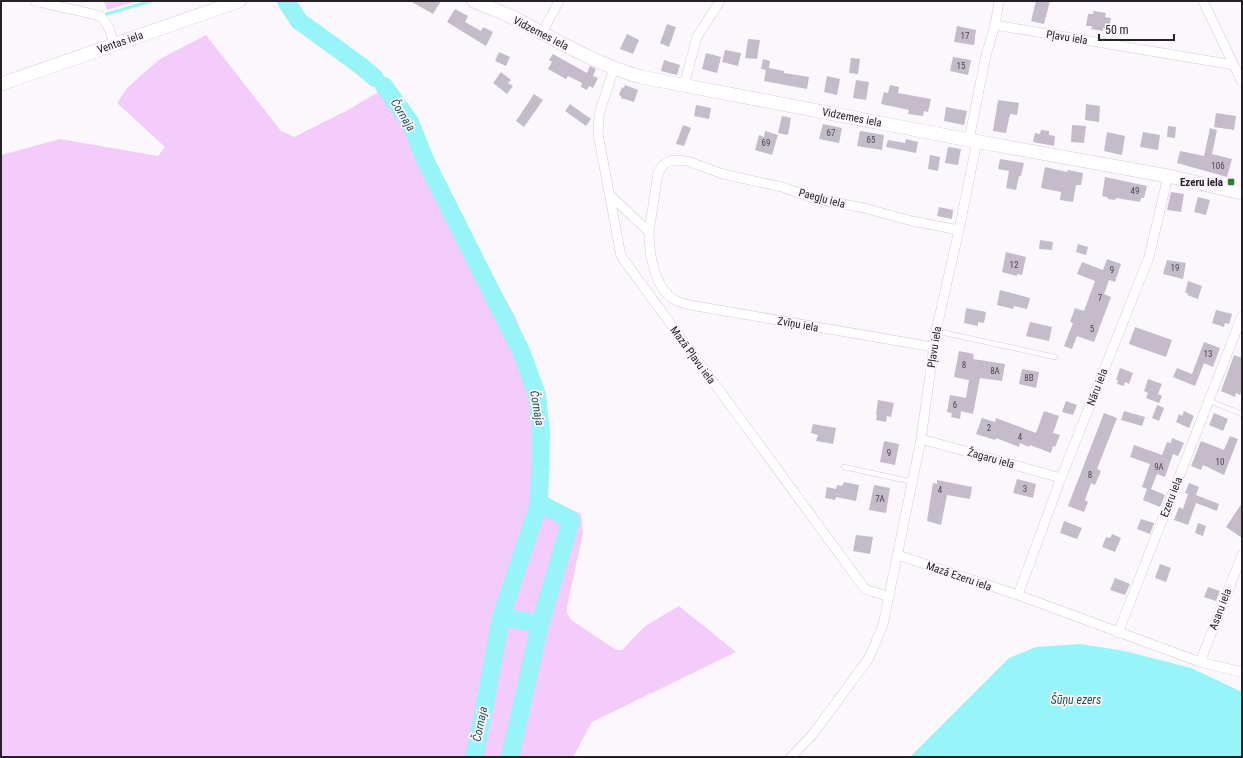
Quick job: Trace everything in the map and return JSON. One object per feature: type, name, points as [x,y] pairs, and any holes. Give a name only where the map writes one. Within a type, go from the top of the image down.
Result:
[{"type":"street","points":[[35,1],[101,16],[109,28],[114,44]]},
{"type":"street","name":"Ventas iela","points":[[1,84],[239,1]]},
{"type":"street","name":"Vidzemes iela","points":[[474,1],[520,21],[594,60],[641,77],[1168,176],[1242,193]]},
{"type":"street","points":[[542,33],[559,1]]},
{"type":"street","points":[[684,85],[697,37],[720,1]]},
{"type":"street","name":"Pļavu iela","points":[[898,555],[921,439],[936,331],[959,230],[986,55],[995,25],[999,1]]},
{"type":"street","points":[[1203,1],[1242,82]]},
{"type":"street","name":"Pļavu iela","points":[[995,25],[1234,64]]},
{"type":"street","name":"Mazā Pļavu iela","points":[[614,68],[599,114],[598,134],[621,256],[865,589],[889,597]]},
{"type":"street","name":"Paegļu iela","points":[[649,232],[658,173],[663,165],[672,160],[688,161],[723,174],[782,186],[813,198],[864,208],[912,221],[959,230]]},
{"type":"street","name":"Nāru iela","points":[[1018,595],[1061,478],[1149,257],[1168,176]]},
{"type":"street","points":[[610,195],[649,232]]},
{"type":"street","name":"Zvīņu iela","points":[[649,232],[649,251],[655,273],[666,292],[674,299],[690,306],[933,347]]},
{"type":"street","name":"Ezeru iela","points":[[1118,633],[1242,316]]},
{"type":"street","name":"Žagaru iela","points":[[921,439],[1061,478]]},
{"type":"street","points":[[791,757],[813,734],[869,658],[883,625],[898,555]]},
{"type":"street","name":"Mazā Ezeru iela","points":[[898,555],[1018,595],[1200,662],[1242,672]]},
{"type":"street","name":"Asaru iela","points":[[1200,662],[1242,555]]},
{"type":"lane","points":[[936,331],[1055,356]]},
{"type":"lane","points":[[1209,402],[1242,415]]},
{"type":"lane","points":[[844,468],[913,482]]},
{"type":"shaded area","points":[[104,1],[137,1],[107,10]]},
{"type":"shaded area","points":[[206,35],[281,131],[294,137],[346,111],[390,85],[415,115],[461,220],[515,316],[547,401],[547,498],[581,514],[583,533],[567,606],[567,613],[571,620],[616,650],[622,650],[645,626],[679,606],[736,652],[592,722],[573,757],[1,757],[1,155],[60,139],[158,156],[165,147],[117,103],[128,87],[160,59]]},
{"type":"water","name":"Šūņu ezers","points":[[1080,644],[1125,651],[1191,668],[1242,692],[1242,757],[910,757],[1009,658],[1036,647]]},
{"type":"building","points":[[410,1],[441,1],[433,14]]},
{"type":"building","points":[[1036,1],[1050,1],[1044,24],[1031,21]]},
{"type":"building","points":[[455,9],[468,16],[465,22],[481,31],[483,27],[493,32],[486,46],[447,22]]},
{"type":"building","points":[[1094,11],[1106,13],[1105,17],[1111,18],[1109,29],[1103,28],[1103,31],[1091,29],[1092,26],[1086,26],[1088,14],[1093,14]]},
{"type":"building","points":[[667,24],[676,27],[669,47],[660,43]]},
{"type":"building","points":[[957,26],[976,30],[974,45],[954,42]]},
{"type":"building","points":[[627,34],[639,40],[633,54],[620,49]]},
{"type":"building","points":[[748,39],[760,40],[757,59],[745,58]]},
{"type":"building","points":[[725,50],[741,53],[738,66],[722,62]]},
{"type":"building","points":[[499,52],[510,57],[506,66],[495,61]]},
{"type":"building","points":[[706,53],[721,57],[717,73],[702,69]]},
{"type":"building","points":[[553,54],[587,73],[590,66],[596,69],[593,76],[598,78],[593,88],[589,86],[587,90],[581,87],[582,83],[568,76],[566,79],[548,69],[552,62],[549,60]]},
{"type":"building","points":[[953,57],[971,60],[968,75],[950,71]]},
{"type":"building","points":[[851,58],[860,59],[858,74],[849,73]]},
{"type":"building","points":[[763,59],[770,61],[769,68],[784,71],[784,73],[809,77],[807,89],[764,81],[766,70],[761,69]]},
{"type":"building","points":[[664,60],[680,65],[677,75],[661,71]]},
{"type":"building","points":[[501,72],[511,80],[508,83],[513,86],[507,94],[493,83]]},
{"type":"building","points":[[827,76],[840,79],[837,95],[824,92]]},
{"type":"building","points":[[856,80],[869,82],[866,100],[853,98]]},
{"type":"building","points":[[625,85],[638,90],[634,102],[621,98],[619,95],[622,87],[624,88]]},
{"type":"building","points":[[890,85],[899,87],[898,93],[931,99],[928,112],[924,111],[923,116],[908,114],[909,110],[881,104],[884,92],[888,93]]},
{"type":"building","points":[[534,94],[543,100],[524,127],[516,121]]},
{"type":"building","points":[[998,100],[1019,103],[1017,115],[1010,114],[1006,133],[993,131]]},
{"type":"building","points":[[570,104],[591,119],[586,126],[565,111]]},
{"type":"building","points":[[1086,104],[1100,106],[1099,122],[1085,120]]},
{"type":"building","points":[[696,105],[711,108],[709,119],[694,116]]},
{"type":"building","points":[[946,107],[967,111],[964,125],[944,121]]},
{"type":"building","points":[[1216,113],[1236,116],[1234,130],[1214,127]]},
{"type":"building","points":[[782,116],[791,118],[788,135],[778,133]]},
{"type":"building","points":[[823,124],[842,128],[839,143],[819,139]]},
{"type":"building","points":[[683,125],[691,128],[684,146],[676,144]]},
{"type":"building","points":[[1072,125],[1086,126],[1084,143],[1071,142]]},
{"type":"building","points":[[1168,126],[1176,127],[1175,138],[1167,137]]},
{"type":"building","points":[[1210,128],[1217,130],[1212,154],[1232,159],[1227,177],[1177,163],[1180,151],[1204,156]]},
{"type":"building","points":[[1041,130],[1049,131],[1049,135],[1055,136],[1054,146],[1033,142],[1035,133],[1040,134]]},
{"type":"building","points":[[765,131],[778,135],[772,155],[755,150],[759,135],[764,137]]},
{"type":"building","points":[[860,131],[884,135],[882,150],[857,146]]},
{"type":"building","points":[[1107,132],[1125,136],[1122,155],[1104,151]]},
{"type":"building","points":[[1143,132],[1160,135],[1158,150],[1140,147]]},
{"type":"building","points":[[906,139],[918,142],[916,153],[886,147],[888,140],[905,143]]},
{"type":"building","points":[[948,147],[961,149],[958,165],[945,163]]},
{"type":"building","points":[[930,155],[940,157],[938,171],[928,169]]},
{"type":"building","points":[[1000,159],[1024,163],[1016,190],[1006,188],[1009,171],[998,169]]},
{"type":"building","points":[[1045,167],[1067,172],[1068,170],[1083,173],[1081,185],[1076,185],[1073,202],[1060,200],[1061,192],[1041,188]]},
{"type":"building","points":[[1105,177],[1147,186],[1144,198],[1141,198],[1140,202],[1116,198],[1115,200],[1108,199],[1107,197],[1102,196]]},
{"type":"building","points":[[1171,192],[1184,194],[1181,212],[1167,210]]},
{"type":"building","points":[[1198,197],[1210,200],[1206,215],[1194,212]]},
{"type":"building","points":[[939,207],[953,210],[952,219],[937,216]]},
{"type":"building","points":[[1040,240],[1053,242],[1052,250],[1039,249]]},
{"type":"building","points":[[1078,244],[1088,247],[1086,255],[1076,252]]},
{"type":"building","points":[[1006,252],[1026,257],[1022,275],[1017,274],[1017,276],[1002,272]]},
{"type":"building","points":[[1107,259],[1121,264],[1115,282],[1109,280],[1104,294],[1111,297],[1094,342],[1077,336],[1072,349],[1064,346],[1073,323],[1070,322],[1075,308],[1084,311],[1095,281],[1077,274],[1082,262],[1103,270]]},
{"type":"building","points":[[1167,260],[1186,263],[1183,279],[1163,274]]},
{"type":"building","points":[[1188,281],[1202,286],[1198,299],[1187,295],[1188,293],[1185,293]]},
{"type":"building","points":[[1000,290],[1030,298],[1027,309],[1014,306],[1013,309],[997,305]]},
{"type":"building","points":[[966,308],[986,312],[984,323],[978,322],[978,326],[964,323]]},
{"type":"building","points":[[1216,310],[1232,314],[1229,324],[1225,323],[1224,327],[1212,323]]},
{"type":"building","points":[[1030,322],[1052,327],[1049,341],[1026,336]]},
{"type":"building","points":[[1135,327],[1172,340],[1166,357],[1129,344]]},
{"type":"building","points":[[1204,342],[1220,348],[1213,367],[1204,363],[1195,386],[1173,377],[1177,368],[1192,374]]},
{"type":"building","points":[[959,351],[974,354],[973,359],[1005,364],[1002,381],[980,378],[973,414],[961,411],[960,419],[951,417],[952,413],[947,412],[950,395],[966,398],[969,380],[954,377]]},
{"type":"building","points":[[1234,355],[1242,358],[1242,389],[1240,395],[1236,393],[1235,397],[1221,391]]},
{"type":"building","points":[[1120,368],[1133,373],[1129,384],[1125,382],[1124,386],[1117,384],[1118,380],[1116,380]]},
{"type":"building","points":[[1022,369],[1039,372],[1036,388],[1019,384]]},
{"type":"building","points":[[1148,379],[1162,384],[1158,394],[1162,396],[1159,403],[1146,398],[1148,393],[1144,391]]},
{"type":"building","points":[[878,400],[894,403],[891,417],[887,416],[886,422],[876,420]]},
{"type":"building","points":[[1066,401],[1077,405],[1073,415],[1062,412]]},
{"type":"building","points":[[1157,405],[1164,408],[1159,421],[1152,418]]},
{"type":"building","points":[[1044,411],[1059,416],[1053,433],[1060,435],[1055,447],[1053,446],[1051,453],[1030,445],[1029,447],[1020,443],[1019,447],[996,438],[995,440],[976,434],[982,418],[995,422],[996,418],[1036,433]]},
{"type":"building","points":[[1124,411],[1145,417],[1142,426],[1121,420]]},
{"type":"building","points":[[1184,411],[1194,416],[1189,428],[1176,422],[1179,414],[1182,416]]},
{"type":"building","points":[[1104,413],[1117,418],[1097,469],[1101,471],[1095,485],[1091,483],[1085,500],[1088,502],[1084,512],[1068,506]]},
{"type":"building","points":[[1214,413],[1228,419],[1223,431],[1209,425]]},
{"type":"building","points":[[813,424],[836,428],[833,444],[816,441],[818,435],[811,433]]},
{"type":"building","points":[[1230,436],[1238,439],[1224,475],[1203,465],[1201,470],[1191,466],[1201,441],[1224,450]]},
{"type":"building","points":[[1172,438],[1184,443],[1178,456],[1173,454],[1165,477],[1157,474],[1151,489],[1165,495],[1160,507],[1143,500],[1147,489],[1142,487],[1150,464],[1130,457],[1134,445],[1162,455],[1167,442],[1171,443]]},
{"type":"building","points":[[884,441],[899,444],[895,465],[880,462]]},
{"type":"building","points":[[1017,479],[1036,484],[1033,498],[1013,493]]},
{"type":"building","points":[[937,480],[972,487],[970,499],[947,495],[941,525],[927,521],[933,483],[937,484]]},
{"type":"building","points":[[844,482],[859,485],[856,501],[836,497],[835,500],[825,498],[827,487],[836,489],[837,485],[842,486]]},
{"type":"building","points":[[1189,483],[1199,487],[1196,495],[1219,504],[1217,511],[1196,503],[1188,525],[1174,520],[1179,507],[1183,509],[1188,494],[1185,493]]},
{"type":"building","points":[[874,485],[890,488],[886,513],[869,510]]},
{"type":"building","points":[[1242,503],[1242,538],[1226,527]]},
{"type":"building","points":[[1141,519],[1154,523],[1150,534],[1137,529]]},
{"type":"building","points":[[1064,521],[1082,528],[1077,539],[1060,533]]},
{"type":"building","points":[[1198,523],[1206,526],[1203,536],[1195,533]]},
{"type":"building","points":[[1112,534],[1121,538],[1115,552],[1102,547],[1106,537],[1110,538]]},
{"type":"building","points":[[856,535],[873,537],[870,554],[853,551]]},
{"type":"building","points":[[1160,564],[1171,568],[1166,582],[1155,578]]},
{"type":"building","points":[[1115,578],[1130,584],[1125,595],[1110,590]]},
{"type":"building","points":[[1208,587],[1220,591],[1216,601],[1204,597]]},
{"type":"waterway","points":[[107,14],[151,1]]},
{"type":"waterway","name":"Čornaja","points":[[286,1],[299,21],[375,78]]},
{"type":"waterway","name":"Čornaja","points":[[384,86],[410,122],[425,160],[521,351],[537,395],[541,433],[539,503],[501,617],[474,757]]},
{"type":"waterway","points":[[510,757],[540,624],[571,520],[539,503]]},
{"type":"waterway","points":[[501,617],[540,624]]},
{"type":"place","name":"Ezeru iela","points":[[1231,182]]}]
